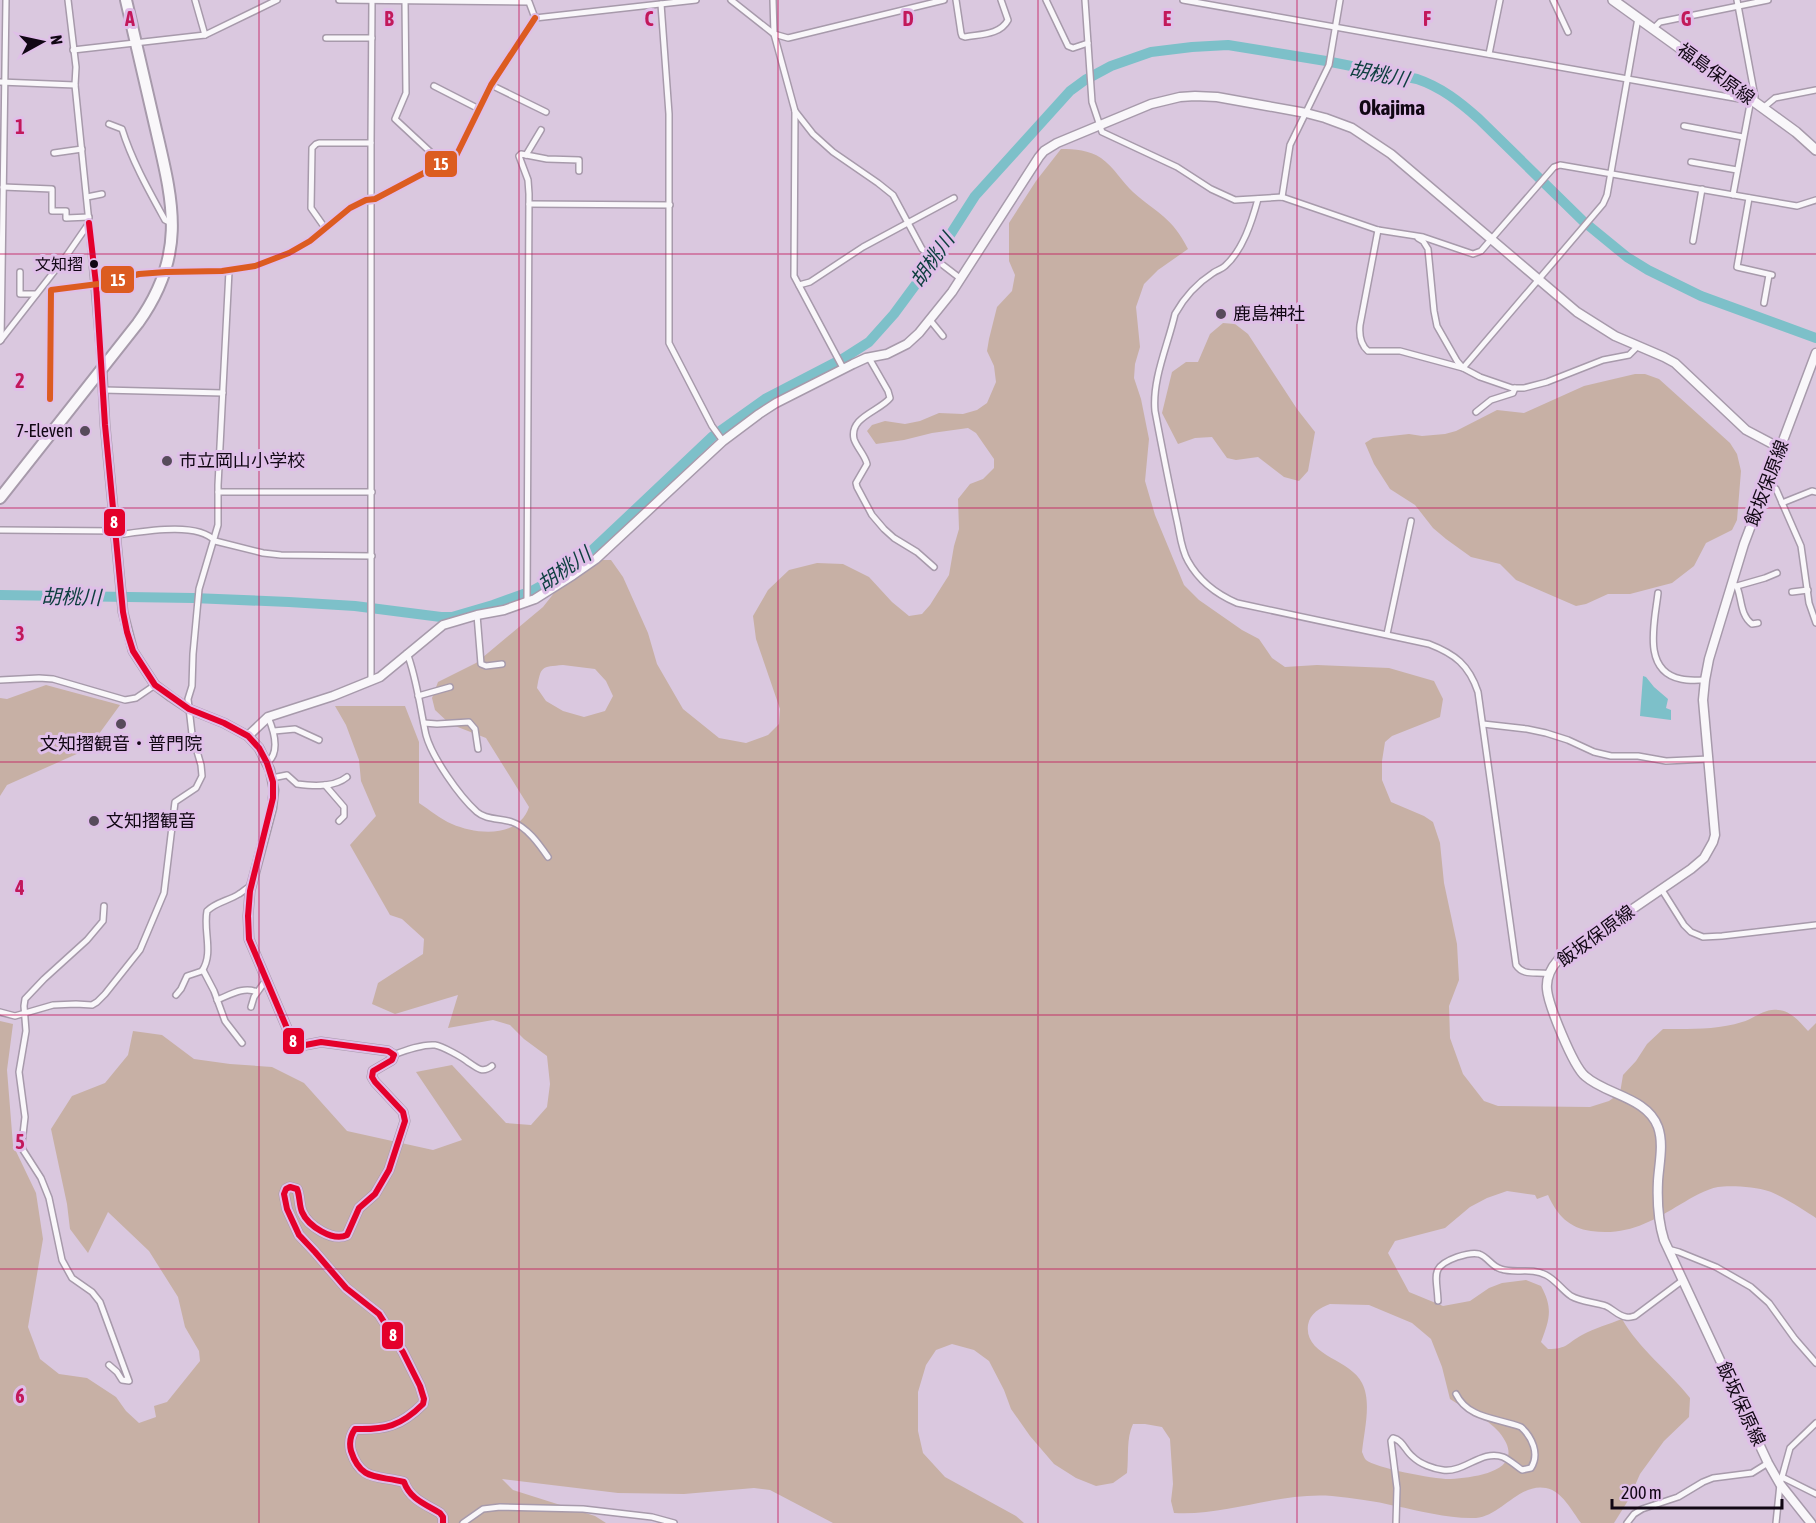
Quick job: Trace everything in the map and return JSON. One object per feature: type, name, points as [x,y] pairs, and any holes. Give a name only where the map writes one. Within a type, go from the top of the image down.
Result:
[{"type":"highway","points":[[0,498],[144,314],[166,272],[172,223],[169,188],[126,0]]},
{"type":"main road","name":"福島保原線","points":[[1613,0],[1796,132],[1816,150]]},
{"type":"main road","points":[[248,736],[268,717],[372,681],[385,673],[437,628],[448,623],[527,603],[573,575],[602,554],[723,441],[776,403],[843,368],[887,354],[908,344],[916,337],[961,279],[1044,151],[1057,143],[1151,104],[1188,96],[1217,97],[1306,113],[1343,124],[1374,141],[1577,312],[1609,332],[1675,363],[1746,430],[1780,448]]},
{"type":"main road","name":"飯坂保原線","points":[[1811,1523],[1768,1463],[1668,1249],[1658,1214],[1660,1132],[1657,1124],[1637,1104],[1591,1081],[1577,1068],[1547,988],[1549,974],[1558,960],[1662,890],[1704,858],[1713,842],[1714,812],[1703,700],[1709,659],[1767,480],[1816,353]]},
{"type":"main road","points":[[102,369],[123,612],[133,651],[155,685],[189,709],[224,723],[248,736],[259,748],[272,778],[274,790],[272,807],[251,886],[248,916],[249,939],[266,980],[292,1040],[296,1044],[300,1046],[321,1042],[334,1043],[388,1051],[393,1055],[392,1060],[374,1071],[372,1077],[403,1112],[405,1121],[403,1130],[389,1170],[375,1194],[359,1208],[347,1235],[337,1238],[309,1222],[302,1212],[297,1188],[290,1187],[284,1194],[287,1209],[299,1235],[346,1288],[379,1314],[403,1352],[423,1393],[423,1404],[399,1424],[372,1430],[355,1430],[351,1435],[350,1448],[354,1461],[362,1472],[374,1477],[404,1482],[414,1498],[440,1513],[443,1523]]},
{"type":"street","points":[[0,341],[3,187],[2,82],[6,0]]},
{"type":"street","points":[[68,0],[96,284],[102,369]]},
{"type":"street","points":[[195,0],[205,35]]},
{"type":"street","points":[[73,51],[205,35],[277,0]]},
{"type":"street","points":[[339,0],[529,1],[535,18]]},
{"type":"street","points":[[372,0],[372,681]]},
{"type":"street","points":[[535,18],[696,0]]},
{"type":"street","points":[[731,0],[774,34],[785,38],[944,0]]},
{"type":"street","points":[[773,0],[774,34],[795,111],[794,276],[843,368]]},
{"type":"street","points":[[956,0],[961,34],[965,37],[994,32],[1003,28],[1008,20],[1001,0]]},
{"type":"street","points":[[1046,0],[1068,46],[1074,48],[1088,43]]},
{"type":"street","points":[[1085,0],[1092,102],[1104,134],[1177,167],[1211,189],[1238,201],[1281,196],[1378,230],[1433,241],[1473,254],[1478,253],[1557,165],[1797,206],[1816,200]]},
{"type":"street","points":[[1183,0],[1213,2],[1335,28],[1740,99],[1751,99]]},
{"type":"street","points":[[1281,196],[1290,145],[1329,65],[1340,0]]},
{"type":"street","points":[[1490,54],[1500,0]]},
{"type":"street","points":[[1553,0],[1568,32]]},
{"type":"street","points":[[1653,28],[1660,22],[1738,3],[1768,0]]},
{"type":"street","points":[[405,1],[406,93],[394,118],[438,159],[441,165]]},
{"type":"street","points":[[1733,195],[1751,99],[1755,97],[1738,3]]},
{"type":"street","points":[[661,4],[669,114],[669,343],[712,426],[723,441]]},
{"type":"street","points":[[20,272],[20,294],[106,283],[139,274],[229,271],[255,266],[282,257],[310,241],[350,208],[366,200],[372,200],[456,156],[491,85],[535,18]]},
{"type":"street","points":[[1463,368],[1604,204],[1638,18]]},
{"type":"street","points":[[326,38],[372,38]]},
{"type":"street","points":[[2,82],[75,85]]},
{"type":"street","points":[[491,85],[546,112]]},
{"type":"street","points":[[434,86],[479,109]]},
{"type":"street","points":[[1763,108],[1775,98],[1816,90]]},
{"type":"street","points":[[795,111],[813,134],[833,152],[892,195],[925,253],[961,279]]},
{"type":"street","points":[[109,124],[122,129],[133,159],[165,220],[172,223]]},
{"type":"street","points":[[1684,126],[1743,137]]},
{"type":"street","points":[[526,155],[541,129]]},
{"type":"street","points":[[325,228],[311,208],[312,148],[319,143],[371,143]]},
{"type":"street","points":[[54,153],[82,149]]},
{"type":"street","points":[[527,603],[528,180],[519,156],[521,154],[547,159],[579,160],[579,171]]},
{"type":"street","points":[[1691,162],[1737,170]]},
{"type":"street","points":[[3,187],[52,189],[52,211],[66,212],[66,218],[89,220]]},
{"type":"street","points":[[1693,241],[1702,189]]},
{"type":"street","points":[[87,197],[102,194]]},
{"type":"street","points":[[799,285],[810,282],[851,255],[954,198]]},
{"type":"street","points":[[1749,198],[1737,267],[1771,275],[1764,303]]},
{"type":"street","points":[[1258,199],[1250,226],[1234,255],[1222,269],[1194,287],[1179,306],[1156,383],[1155,411],[1185,554],[1193,570],[1210,587],[1237,603],[1430,644],[1457,659],[1470,674],[1475,685],[1483,724],[1516,965],[1524,972],[1549,974]]},
{"type":"street","points":[[528,204],[670,205]]},
{"type":"street","points":[[0,341],[67,255],[89,220]]},
{"type":"street","points":[[1378,230],[1360,325],[1360,337],[1368,351],[1400,351],[1463,368],[1480,377],[1515,388],[1524,388],[1547,382],[1603,360],[1629,355],[1638,346]]},
{"type":"street","points":[[1417,237],[1423,241],[1430,256],[1435,321],[1463,368]]},
{"type":"street","points":[[1427,247],[1433,241]]},
{"type":"street","points":[[0,1012],[15,1016],[53,1005],[87,1006],[95,1004],[140,950],[164,893],[175,802],[196,788],[201,779],[201,765],[192,734],[188,699],[192,686],[199,589],[218,525],[229,271]]},
{"type":"street","points":[[50,399],[51,290]]},
{"type":"street","points":[[930,320],[943,336]]},
{"type":"street","points":[[869,358],[890,398],[864,417],[856,426],[855,440],[867,464],[856,483],[857,487],[872,515],[884,529],[894,538],[918,552],[934,567]]},
{"type":"street","points":[[1476,412],[1491,400],[1513,393],[1515,388]]},
{"type":"street","points":[[103,390],[223,393]]},
{"type":"street","points":[[1767,480],[1776,489],[1801,546],[1809,603],[1816,623]]},
{"type":"street","points":[[218,492],[372,492]]},
{"type":"street","points":[[1782,503],[1816,492]]},
{"type":"street","points":[[1387,634],[1412,521]]},
{"type":"street","points":[[0,531],[117,533],[180,529],[209,536],[214,541],[263,553],[372,556]]},
{"type":"street","points":[[1758,623],[1752,624],[1747,621],[1734,584],[1762,579],[1777,573]]},
{"type":"street","points":[[1792,592],[1808,590]]},
{"type":"street","points":[[1658,593],[1653,643],[1657,662],[1666,672],[1678,678],[1705,680]]},
{"type":"street","points":[[477,615],[481,664],[486,666],[502,664]]},
{"type":"street","points":[[408,653],[427,738],[442,770],[478,813],[519,825],[534,838],[548,857]]},
{"type":"street","points":[[0,680],[52,679],[125,700],[136,698],[155,685]]},
{"type":"street","points":[[418,696],[450,687]]},
{"type":"street","points":[[267,763],[271,761],[274,753],[274,731],[268,717]]},
{"type":"street","points":[[424,723],[470,722],[475,729],[478,749]]},
{"type":"street","points":[[1483,724],[1546,733],[1594,752],[1611,756],[1638,756],[1666,761],[1709,759]]},
{"type":"street","points":[[274,731],[295,729],[319,740]]},
{"type":"street","points":[[272,778],[287,775],[297,784],[325,785],[343,781],[347,777]]},
{"type":"street","points":[[325,785],[344,807],[344,816],[339,821]]},
{"type":"street","points":[[176,995],[182,989],[187,976],[203,970],[206,964],[207,911],[213,905],[251,886]]},
{"type":"street","points":[[1662,890],[1684,925],[1691,932],[1703,937],[1816,925]]},
{"type":"street","points":[[104,906],[103,921],[87,940],[25,999],[26,1031],[19,1072],[25,1117],[23,1150],[41,1178],[49,1198],[63,1264],[72,1278],[92,1292],[100,1302],[129,1381],[122,1380],[109,1365]]},
{"type":"street","points":[[203,970],[225,1021],[242,1042]]},
{"type":"street","points":[[251,1007],[257,992],[266,980]]},
{"type":"street","points":[[217,1000],[242,990],[257,992]]},
{"type":"street","points":[[393,1055],[410,1049],[436,1045],[478,1069],[486,1070],[492,1066]]},
{"type":"street","points":[[1668,1249],[1679,1251],[1751,1287],[1769,1303],[1795,1339],[1816,1362]]},
{"type":"street","points":[[1438,1301],[1437,1269],[1441,1264],[1474,1253],[1482,1255],[1500,1269],[1529,1270],[1541,1273],[1552,1279],[1574,1298],[1603,1305],[1627,1317],[1635,1316],[1683,1280]]},
{"type":"street","points":[[1396,1523],[1397,1488],[1391,1441],[1393,1438],[1400,1440],[1412,1456],[1421,1463],[1444,1471],[1458,1468],[1483,1457],[1496,1455],[1522,1470],[1531,1468],[1534,1463],[1533,1442],[1527,1432],[1511,1423],[1473,1413],[1466,1408],[1456,1394]]},
{"type":"street","points":[[1776,1523],[1781,1481],[1790,1448],[1816,1423]]},
{"type":"street","points":[[1627,1523],[1634,1514],[1642,1509],[1678,1497],[1703,1482],[1713,1478],[1752,1473],[1768,1463]]},
{"type":"street","points":[[1781,1481],[1816,1494]]},
{"type":"street","points":[[463,1523],[483,1509],[500,1507],[582,1509],[652,1517],[674,1523]]},
{"type":"shaded area","points":[[1061,149],[1092,153],[1110,166],[1133,192],[1170,223],[1188,249],[1158,270],[1144,284],[1136,307],[1140,347],[1134,378],[1149,439],[1145,481],[1155,515],[1184,585],[1199,600],[1259,639],[1272,658],[1285,667],[1317,665],[1389,668],[1434,681],[1443,699],[1440,717],[1392,736],[1385,742],[1382,780],[1391,802],[1433,822],[1440,843],[1444,883],[1457,944],[1459,980],[1449,1006],[1450,1038],[1463,1074],[1484,1101],[1498,1106],[1590,1107],[1609,1101],[1620,1093],[1623,1075],[1647,1044],[1663,1029],[1732,1025],[1773,1010],[1791,1014],[1808,1031],[1816,1023],[1816,1218],[1768,1191],[1751,1187],[1723,1186],[1689,1199],[1659,1217],[1638,1226],[1616,1231],[1591,1231],[1570,1224],[1555,1209],[1548,1195],[1537,1199],[1535,1195],[1507,1191],[1470,1207],[1445,1228],[1395,1241],[1388,1253],[1409,1292],[1443,1306],[1470,1301],[1489,1288],[1502,1283],[1526,1280],[1541,1286],[1549,1307],[1549,1314],[1541,1342],[1548,1349],[1564,1347],[1587,1333],[1622,1319],[1637,1340],[1682,1388],[1690,1398],[1689,1417],[1664,1441],[1640,1474],[1629,1499],[1614,1523],[1581,1523],[1557,1493],[1546,1488],[1527,1490],[1494,1512],[1476,1518],[1445,1516],[1372,1501],[1332,1496],[1292,1497],[1214,1511],[1174,1513],[1171,1501],[1173,1484],[1170,1439],[1162,1427],[1133,1424],[1127,1473],[1113,1483],[1096,1486],[1076,1478],[1054,1464],[1030,1436],[1011,1409],[989,1361],[974,1350],[952,1344],[936,1350],[926,1365],[918,1392],[918,1431],[923,1453],[945,1477],[1016,1516],[1024,1523],[833,1523],[770,1490],[754,1488],[684,1494],[618,1493],[502,1479],[513,1490],[595,1516],[606,1523],[0,1523],[0,1021],[13,1024],[7,1070],[13,1145],[36,1193],[43,1239],[28,1327],[40,1359],[59,1374],[87,1378],[116,1397],[139,1423],[156,1417],[154,1406],[167,1402],[200,1361],[199,1351],[185,1327],[178,1297],[149,1251],[108,1212],[88,1253],[70,1229],[51,1129],[72,1096],[105,1083],[128,1055],[133,1031],[162,1035],[194,1059],[272,1067],[304,1083],[347,1131],[433,1150],[462,1140],[416,1072],[452,1065],[506,1123],[531,1125],[547,1107],[550,1084],[547,1056],[510,1025],[493,1020],[448,1028],[458,995],[395,1014],[372,1004],[378,983],[423,954],[424,939],[402,919],[390,915],[350,845],[376,816],[361,781],[359,760],[346,725],[335,706],[405,706],[419,742],[419,803],[439,817],[462,828],[485,832],[507,829],[524,817],[529,807],[486,738],[450,724],[435,710],[432,698],[438,682],[476,663],[543,607],[577,564],[611,560],[623,577],[648,633],[657,664],[683,709],[719,738],[746,743],[768,735],[779,724],[780,709],[756,639],[753,616],[768,590],[789,570],[817,563],[843,564],[869,577],[892,602],[909,616],[922,614],[949,575],[959,529],[958,499],[970,484],[983,479],[994,468],[994,459],[976,433],[968,428],[876,444],[867,431],[872,425],[885,421],[905,424],[939,413],[963,414],[977,410],[987,403],[996,382],[994,366],[987,351],[989,339],[997,307],[1012,291],[1015,275],[1009,261],[1009,223],[1036,181]],"holes":[[[563,665],[595,669],[606,681],[613,696],[605,711],[584,717],[563,711],[546,701],[537,688],[541,672],[546,667]],[[1330,1304],[1369,1305],[1412,1323],[1431,1339],[1442,1367],[1450,1399],[1482,1418],[1499,1432],[1507,1445],[1508,1455],[1505,1463],[1486,1473],[1451,1479],[1407,1473],[1366,1460],[1362,1452],[1366,1417],[1366,1399],[1362,1383],[1348,1368],[1320,1351],[1313,1344],[1309,1335],[1308,1325],[1313,1314]]]},
{"type":"shaded area","points":[[1223,323],[1235,324],[1248,334],[1297,409],[1315,432],[1308,471],[1299,481],[1284,477],[1258,457],[1236,460],[1227,458],[1212,437],[1195,438],[1178,444],[1162,413],[1172,372],[1186,362],[1198,362],[1210,334]]},
{"type":"shaded area","points":[[1635,374],[1645,374],[1659,379],[1730,443],[1737,454],[1741,471],[1737,520],[1732,530],[1706,543],[1694,566],[1672,583],[1630,594],[1608,594],[1576,606],[1516,580],[1500,564],[1471,557],[1433,528],[1415,505],[1390,489],[1374,464],[1365,443],[1373,438],[1409,434],[1422,436],[1445,434],[1456,431],[1497,410],[1524,413],[1584,386]]},
{"type":"shaded area","points":[[1643,676],[1668,699],[1666,708],[1671,710],[1671,720],[1640,716]]},
{"type":"shaded area","points":[[46,685],[120,705],[88,749],[7,785],[0,796],[0,698],[7,699]]},
{"type":"waterway","name":"胡桃川","points":[[0,595],[289,602],[355,606],[452,617],[532,591],[585,557],[713,436],[765,399],[844,358],[869,342],[894,314],[936,257],[975,196],[1070,91],[1111,66],[1151,52],[1228,45],[1326,61],[1426,82],[1450,96],[1479,119],[1583,221],[1627,257],[1701,296],[1816,338]]},
{"type":"transit line","name":"15","points":[[50,399],[51,290],[106,283],[139,274],[222,271],[255,266],[289,253],[310,241],[350,208],[366,200],[375,199],[456,156],[491,85],[535,18]]},
{"type":"transit line","name":"8","points":[[89,223],[123,612],[133,651],[155,685],[189,709],[224,723],[248,736],[259,748],[267,763],[273,782],[273,798],[250,891],[249,939],[292,1040],[300,1046],[321,1042],[388,1051],[394,1055],[392,1060],[373,1071],[372,1077],[403,1112],[405,1121],[389,1170],[375,1194],[359,1208],[347,1235],[335,1236],[315,1227],[302,1212],[297,1189],[290,1187],[284,1194],[287,1209],[299,1235],[346,1288],[379,1314],[403,1352],[424,1399],[423,1404],[400,1422],[375,1429],[355,1429],[350,1442],[355,1461],[365,1473],[404,1482],[414,1497],[440,1513],[443,1523]]},
{"type":"place","name":"文知摺","points":[[94,264]]},
{"type":"place","name":"鹿島神社","points":[[1221,314]]},
{"type":"place","name":"7-Eleven","points":[[85,431]]},
{"type":"place","name":"市立岡山小学校","points":[[167,461]]},
{"type":"place","name":"文知摺観音・普門院","points":[[121,724]]},
{"type":"place","name":"文知摺観音","points":[[94,821]]},
{"type":"district","name":"Okajima","points":[[1392,108]]}]
